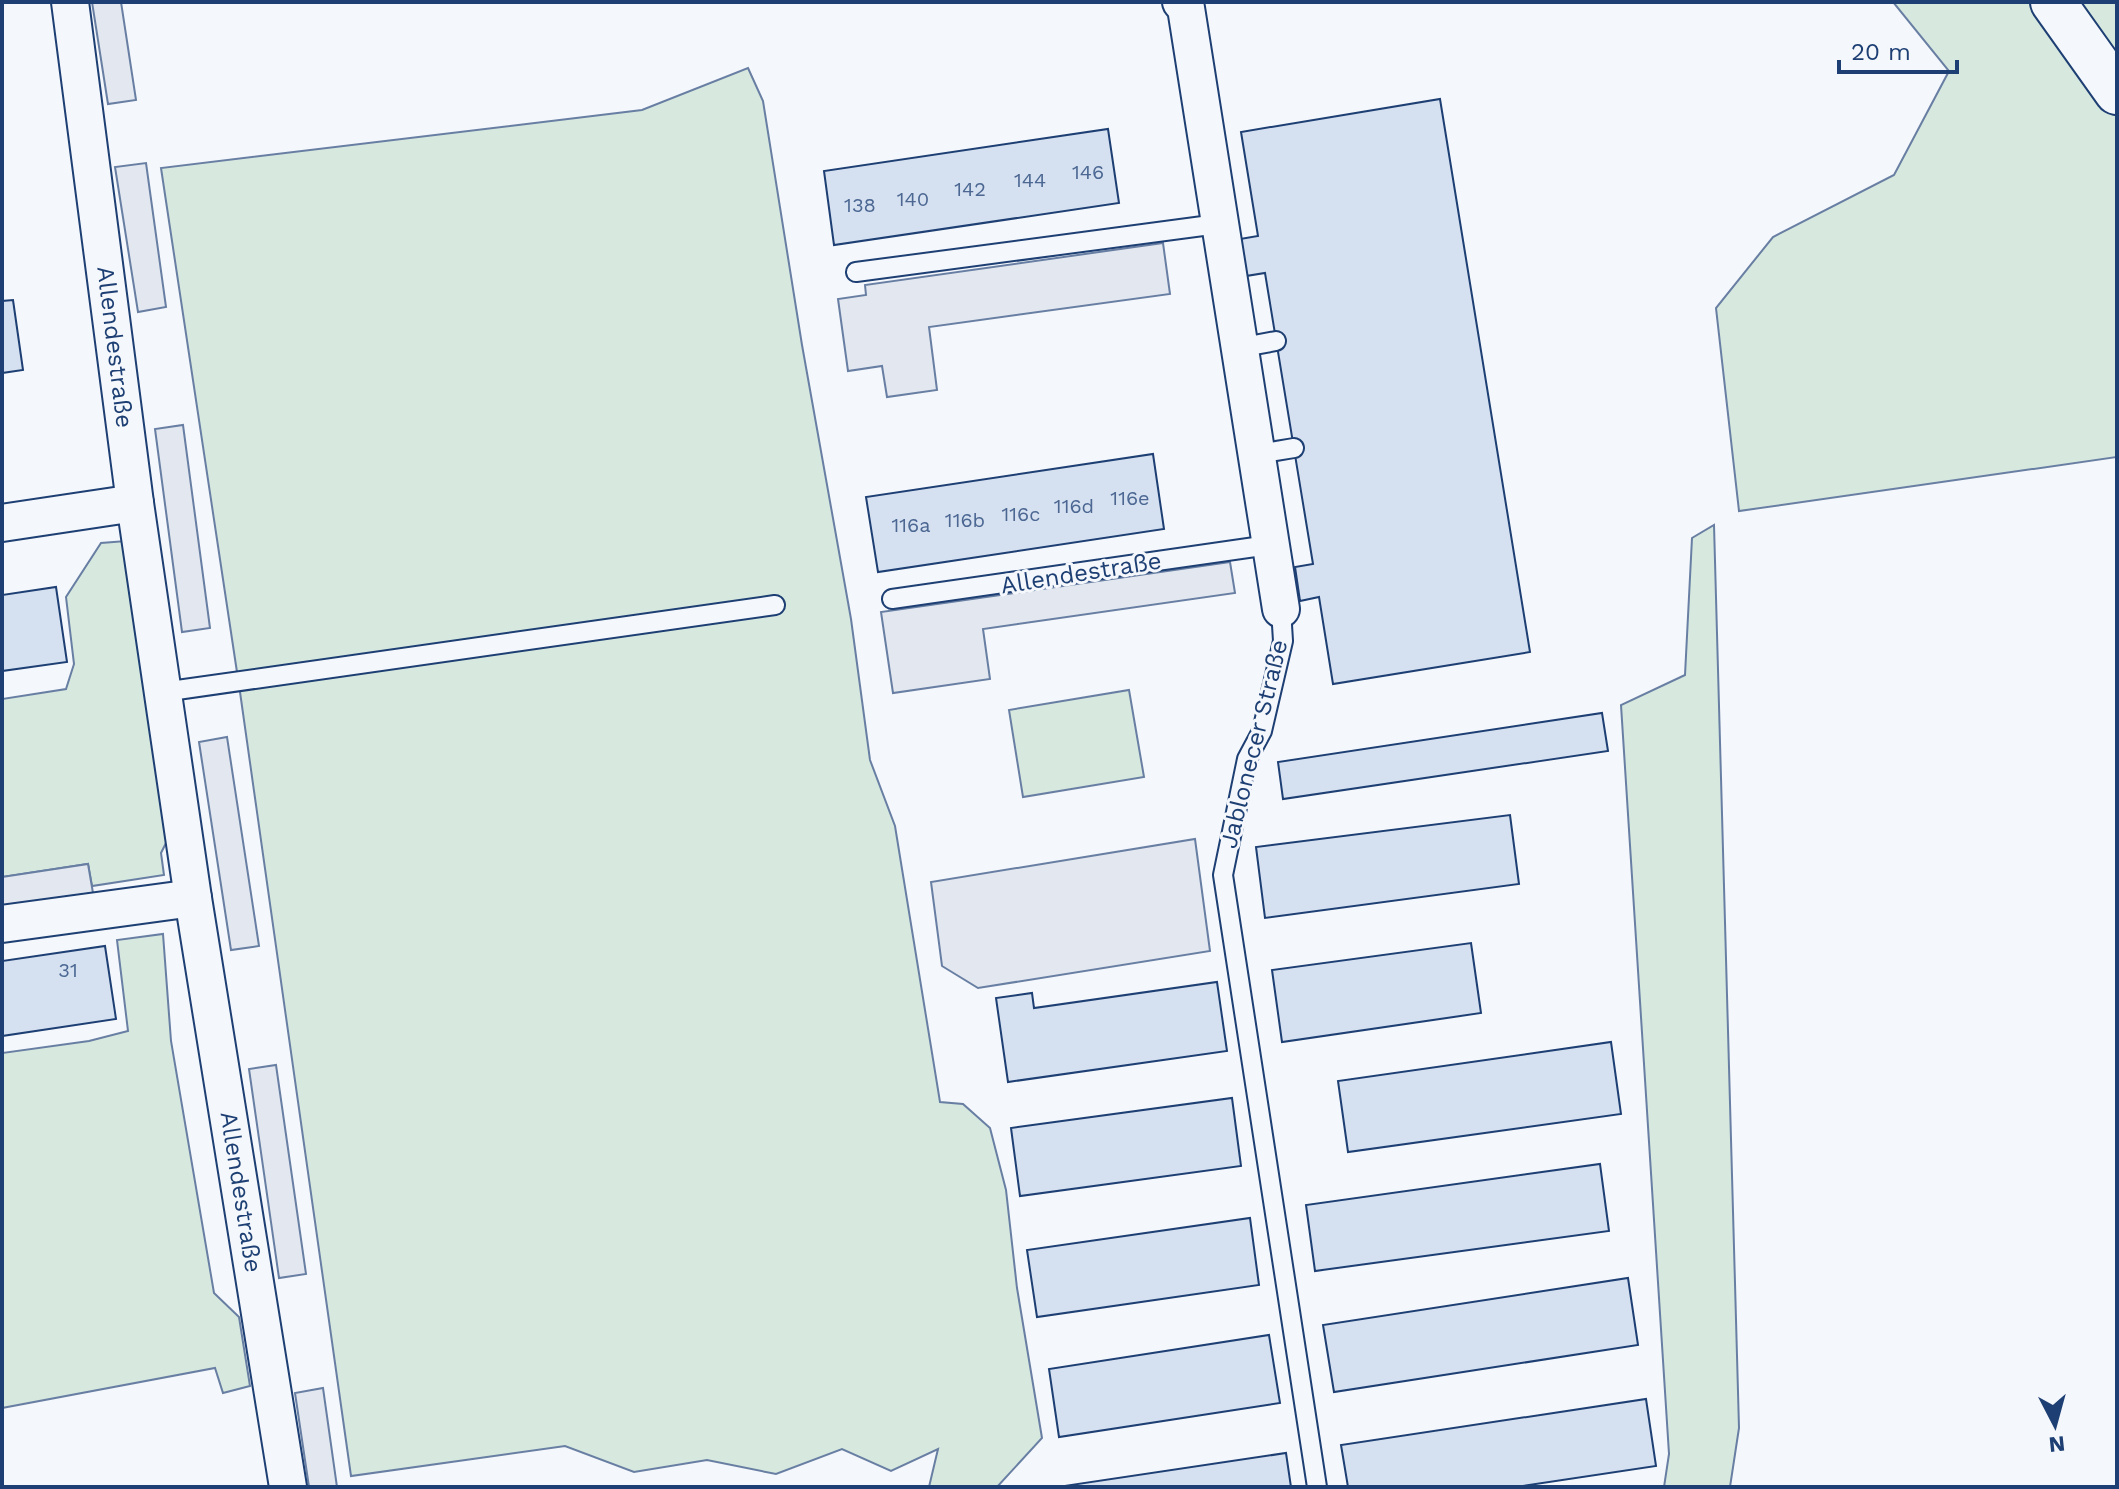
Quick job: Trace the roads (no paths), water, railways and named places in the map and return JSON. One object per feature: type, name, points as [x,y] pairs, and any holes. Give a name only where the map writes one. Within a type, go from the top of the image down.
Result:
[{"type":"main road","points":[[2053,2],[2117,92]]},
{"type":"street","name":"Allendestraße","points":[[70,2],[135,503],[193,898],[288,1487]]},
{"type":"street","name":"Jablonecer Straße","points":[[1181,2],[1186,8],[1281,609]]},
{"type":"street","points":[[2,523],[135,503]]},
{"type":"street","points":[[2,924],[193,898]]},
{"type":"lane","points":[[856,272],[1218,224]]},
{"type":"lane","points":[[1238,348],[1276,341]]},
{"type":"lane","points":[[1258,454],[1294,448]]},
{"type":"lane","name":"Allendestraße","points":[[892,599],[1269,545]]},
{"type":"lane","points":[[163,692],[775,605]]},
{"type":"lane","name":"Jablonecer Straße","points":[[1281,609],[1283,641],[1262,731],[1247,759],[1223,875],[1317,1487]]}]
